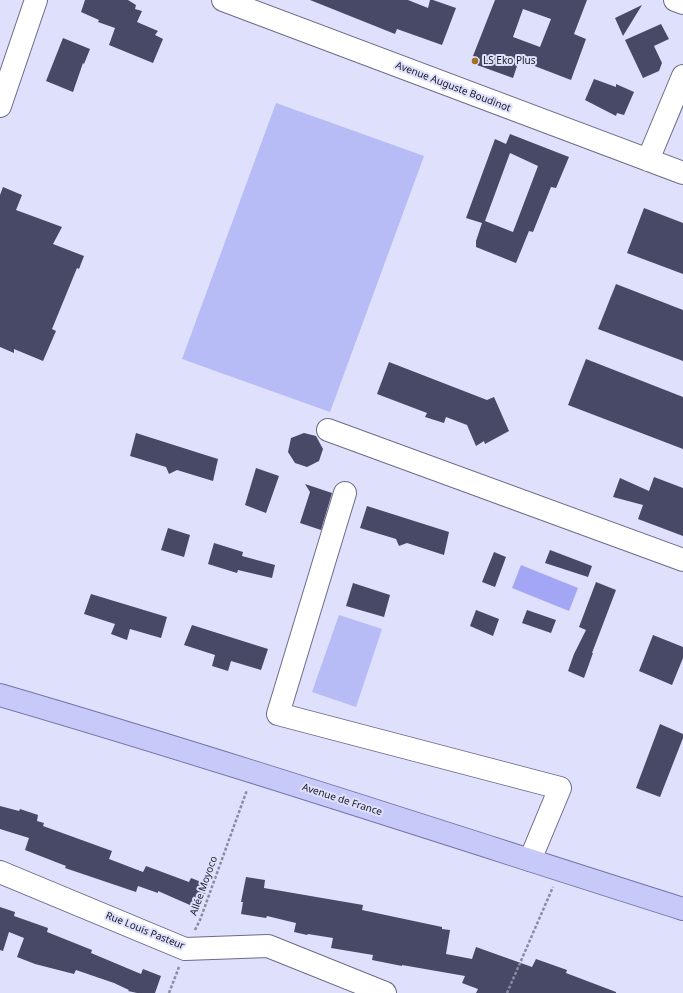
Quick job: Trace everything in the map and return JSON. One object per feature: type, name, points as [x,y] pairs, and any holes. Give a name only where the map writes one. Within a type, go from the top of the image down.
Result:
[{"type":"main road","name":"Avenue de France","points":[[0,695],[258,772],[683,909]]},
{"type":"street","points":[[0,106],[36,0]]},
{"type":"street","name":"Avenue Auguste Boudinot","points":[[223,0],[262,7],[683,173]]},
{"type":"street","points":[[675,0],[683,3]]},
{"type":"street","points":[[648,160],[683,76]]},
{"type":"street","points":[[328,430],[683,560]]},
{"type":"street","points":[[345,493],[278,714],[560,788],[530,860]]},
{"type":"street","name":"Rue Louis Pasteur","points":[[0,872],[185,948],[268,946],[385,993]]},
{"type":"path","name":"Allée Moyoco","points":[[169,993],[185,948],[200,920],[249,783]]},
{"type":"path","points":[[507,993],[555,882]]},
{"type":"shaded area","points":[[276,103],[424,156],[330,412],[182,359]]},
{"type":"shaded area","points":[[521,565],[578,588],[569,611],[512,588]]},
{"type":"shaded area","points":[[339,615],[382,629],[356,707],[312,692]]},
{"type":"building","points":[[85,0],[128,0],[136,5],[135,9],[142,11],[137,22],[158,31],[155,35],[163,39],[153,63],[109,45],[115,28],[98,22],[99,20],[81,12]]},
{"type":"building","points":[[310,0],[408,0],[428,8],[430,0],[433,0],[456,8],[442,45],[397,29],[395,34]]},
{"type":"building","points":[[495,0],[587,0],[574,34],[586,39],[571,80],[519,60],[513,78],[477,65],[480,59],[473,56]],"holes":[[[523,9],[551,19],[540,47],[513,37]]]},
{"type":"building","points":[[642,5],[623,36],[615,18]]},
{"type":"building","points":[[661,24],[669,39],[654,46],[662,63],[659,71],[643,78],[625,40]]},
{"type":"building","points":[[63,38],[90,49],[84,64],[83,63],[73,92],[46,81]]},
{"type":"building","points":[[594,79],[616,87],[616,84],[634,92],[624,115],[617,113],[616,116],[585,100]]},
{"type":"building","points":[[510,134],[569,157],[556,188],[551,187],[533,232],[529,231],[516,263],[476,247],[476,241],[482,223],[466,218],[495,139],[506,144]],"holes":[[[510,153],[538,166],[513,232],[485,221]]]},
{"type":"building","points":[[3,187],[22,195],[16,210],[62,227],[53,244],[84,256],[79,269],[77,268],[52,329],[56,331],[43,361],[14,349],[14,353],[0,347],[0,195]]},
{"type":"building","points":[[644,208],[683,223],[683,274],[627,253]]},
{"type":"building","points":[[616,284],[683,310],[683,361],[598,329]]},
{"type":"building","points":[[586,359],[683,397],[683,449],[568,405]]},
{"type":"building","points":[[389,362],[487,400],[494,397],[509,431],[485,444],[484,441],[476,446],[467,425],[446,417],[444,423],[425,417],[427,413],[377,394]]},
{"type":"building","points":[[136,433],[218,459],[213,481],[177,470],[169,474],[166,467],[130,456]]},
{"type":"building","points":[[304,433],[316,436],[323,449],[319,461],[307,467],[295,463],[288,452],[291,438]]},
{"type":"building","points":[[256,468],[279,476],[266,513],[245,505]]},
{"type":"building","points":[[654,477],[683,488],[683,536],[638,519],[643,505],[613,497],[620,478],[649,491]]},
{"type":"building","points":[[305,484],[332,493],[321,530],[300,523],[310,492]]},
{"type":"building","points":[[367,506],[449,532],[444,555],[407,543],[399,546],[396,539],[360,528]]},
{"type":"building","points":[[168,528],[190,535],[184,557],[161,550]]},
{"type":"building","points":[[214,543],[243,552],[242,556],[275,565],[272,578],[238,570],[237,573],[208,564]]},
{"type":"building","points":[[550,550],[592,566],[588,577],[545,563]]},
{"type":"building","points":[[494,552],[506,557],[495,587],[482,582]]},
{"type":"building","points":[[596,582],[616,590],[584,678],[568,671],[574,654],[586,630],[579,627]]},
{"type":"building","points":[[353,583],[390,595],[384,617],[346,606]]},
{"type":"building","points":[[91,594],[167,617],[161,638],[130,629],[127,640],[111,634],[115,624],[84,614]]},
{"type":"building","points":[[476,610],[499,619],[493,636],[470,626]]},
{"type":"building","points":[[527,610],[556,620],[551,633],[522,623]]},
{"type":"building","points":[[192,625],[268,649],[261,670],[231,661],[228,671],[212,666],[215,655],[184,645]]},
{"type":"building","points":[[653,635],[683,647],[683,658],[672,685],[639,671]]},
{"type":"building","points":[[660,724],[683,734],[683,738],[660,797],[636,788]]},
{"type":"building","points":[[0,806],[19,811],[20,809],[38,815],[37,821],[44,823],[43,826],[112,851],[109,859],[143,872],[146,866],[189,882],[191,878],[209,885],[199,909],[158,891],[158,893],[138,886],[136,892],[65,868],[66,866],[25,850],[29,838],[0,829]]},
{"type":"building","points":[[246,877],[265,880],[264,888],[363,905],[362,910],[450,930],[446,954],[472,959],[476,947],[532,967],[536,959],[567,970],[566,973],[616,993],[476,993],[478,989],[462,983],[465,976],[372,960],[373,955],[331,948],[333,938],[294,932],[296,923],[267,916],[266,918],[241,914],[243,902],[241,902]]},
{"type":"building","points":[[0,907],[15,912],[14,916],[48,928],[47,932],[92,950],[91,953],[141,974],[143,969],[161,976],[155,993],[137,993],[128,991],[129,990],[114,983],[76,970],[74,974],[35,964],[17,957],[24,938],[9,932],[3,951],[0,950]]},
{"type":"place","name":"LS Eko Plus","points":[[475,61]]}]
